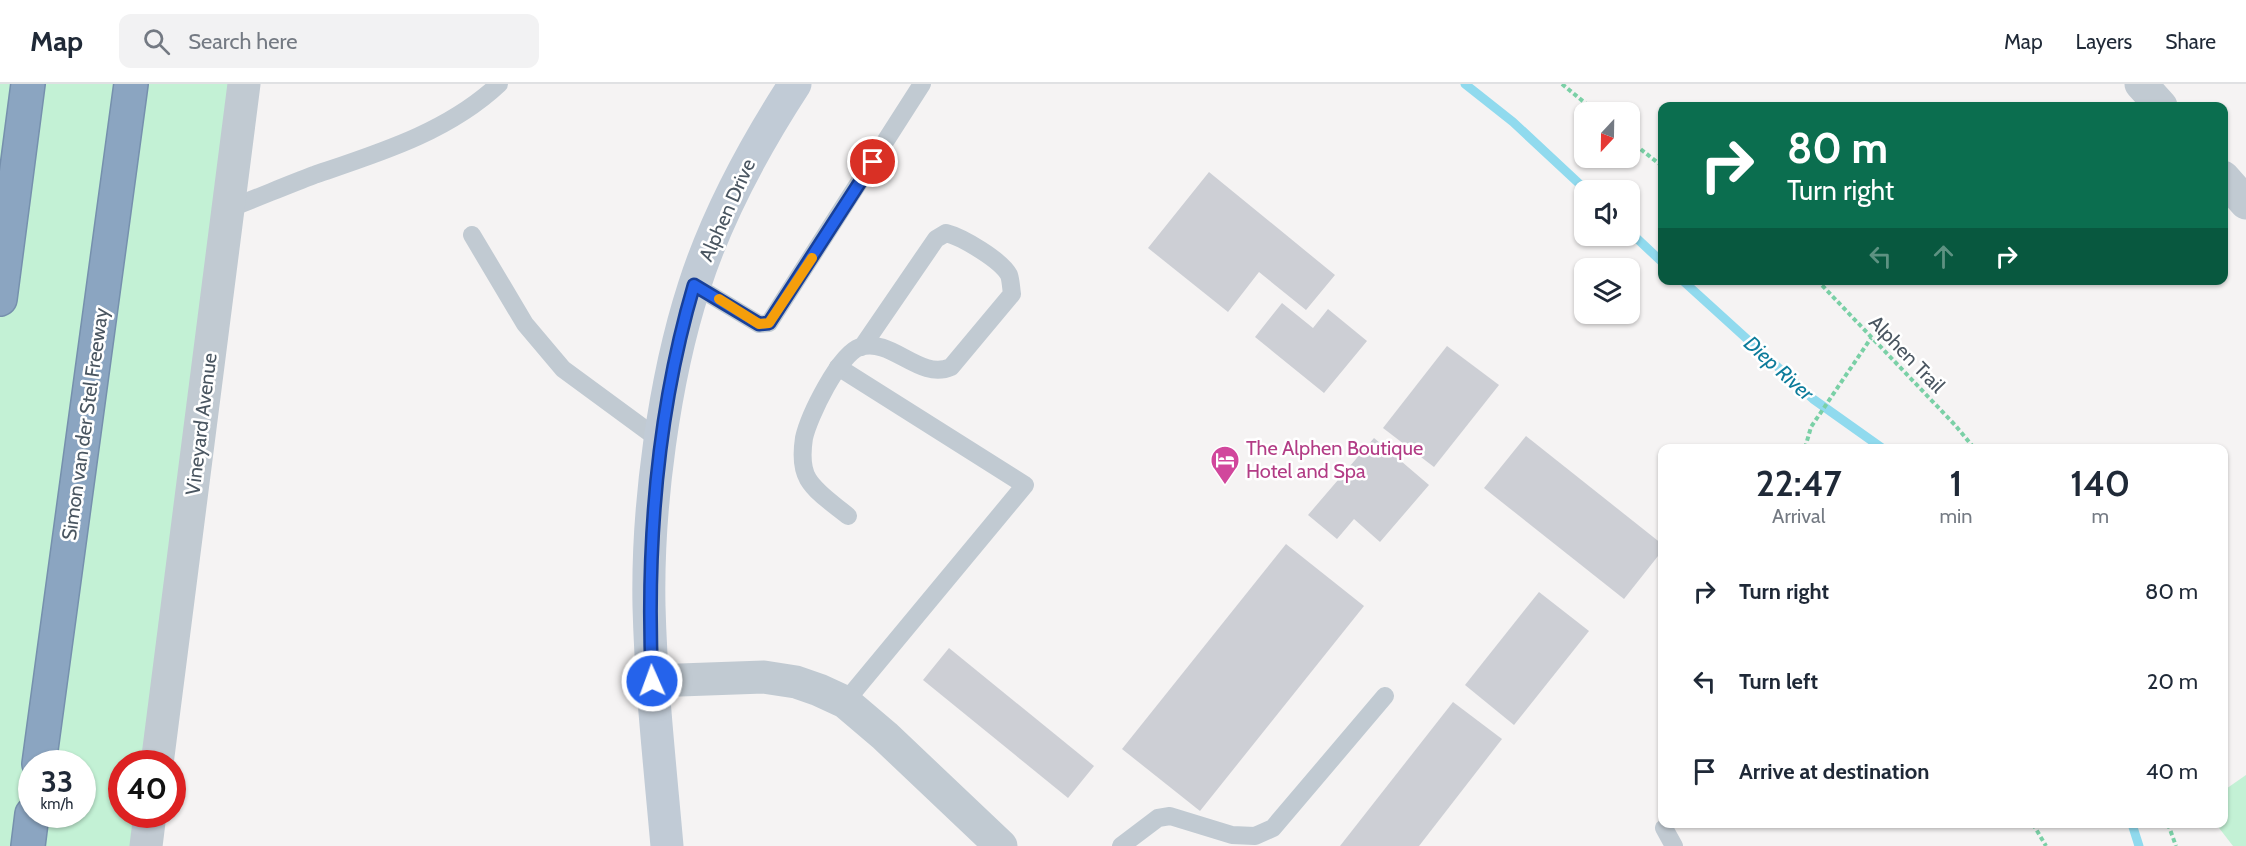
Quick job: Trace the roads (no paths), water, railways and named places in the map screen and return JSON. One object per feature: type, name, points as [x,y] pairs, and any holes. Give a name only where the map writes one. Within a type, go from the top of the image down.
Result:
[{"type":"highway","points":[[0,299],[28,84]]},
{"type":"highway","name":"Simon van der Stel Freeway","points":[[41,750],[132,93]]},
{"type":"highway","points":[[28,846],[30,828]]},
{"type":"street","name":"Vineyard Avenue","points":[[159,750],[244,84]]},
{"type":"street","name":"Alphen Drive","points":[[667,846],[652,681],[649,603],[652,516],[661,441],[676,352],[694,285],[737,183],[759,140],[795,84]]},
{"type":"street","points":[[2141,84],[2157,102]]},
{"type":"street","points":[[2228,183],[2246,203]]},
{"type":"street","points":[[652,681],[778,678],[813,688],[844,702],[885,736],[1001,846]]},
{"type":"street","points":[[146,846],[148,828]]},
{"type":"lane","points":[[228,208],[366,159],[464,114],[499,84]]},
{"type":"lane","points":[[694,285],[759,324],[769,323],[922,84]]},
{"type":"lane","points":[[848,516],[822,495],[808,478],[802,460],[804,438],[813,412],[838,367],[849,352],[862,347],[878,345],[933,369],[951,367],[1012,294],[1009,276],[1003,268],[960,236],[946,233],[936,238],[862,347]]},
{"type":"lane","points":[[472,235],[525,324],[563,369],[661,441]]},
{"type":"lane","points":[[838,367],[1025,485],[844,702]]},
{"type":"lane","points":[[1120,846],[1158,818],[1170,816],[1232,835],[1255,836],[1273,828],[1385,696]]},
{"type":"lane","points":[[1664,828],[1674,846]]},
{"type":"waterway","name":"Diep River","points":[[1465,84],[1513,122],[1575,180]]},
{"type":"waterway","name":"Diep River","points":[[1640,241],[1658,258]]},
{"type":"waterway","name":"Diep River","points":[[1688,285],[1813,399],[1876,444]]},
{"type":"waterway","name":"Diep River","points":[[2133,828],[2139,846]]},
{"type":"place","name":"The Alphen Boutique Hotel and Spa","points":[[1225,486]]}]
